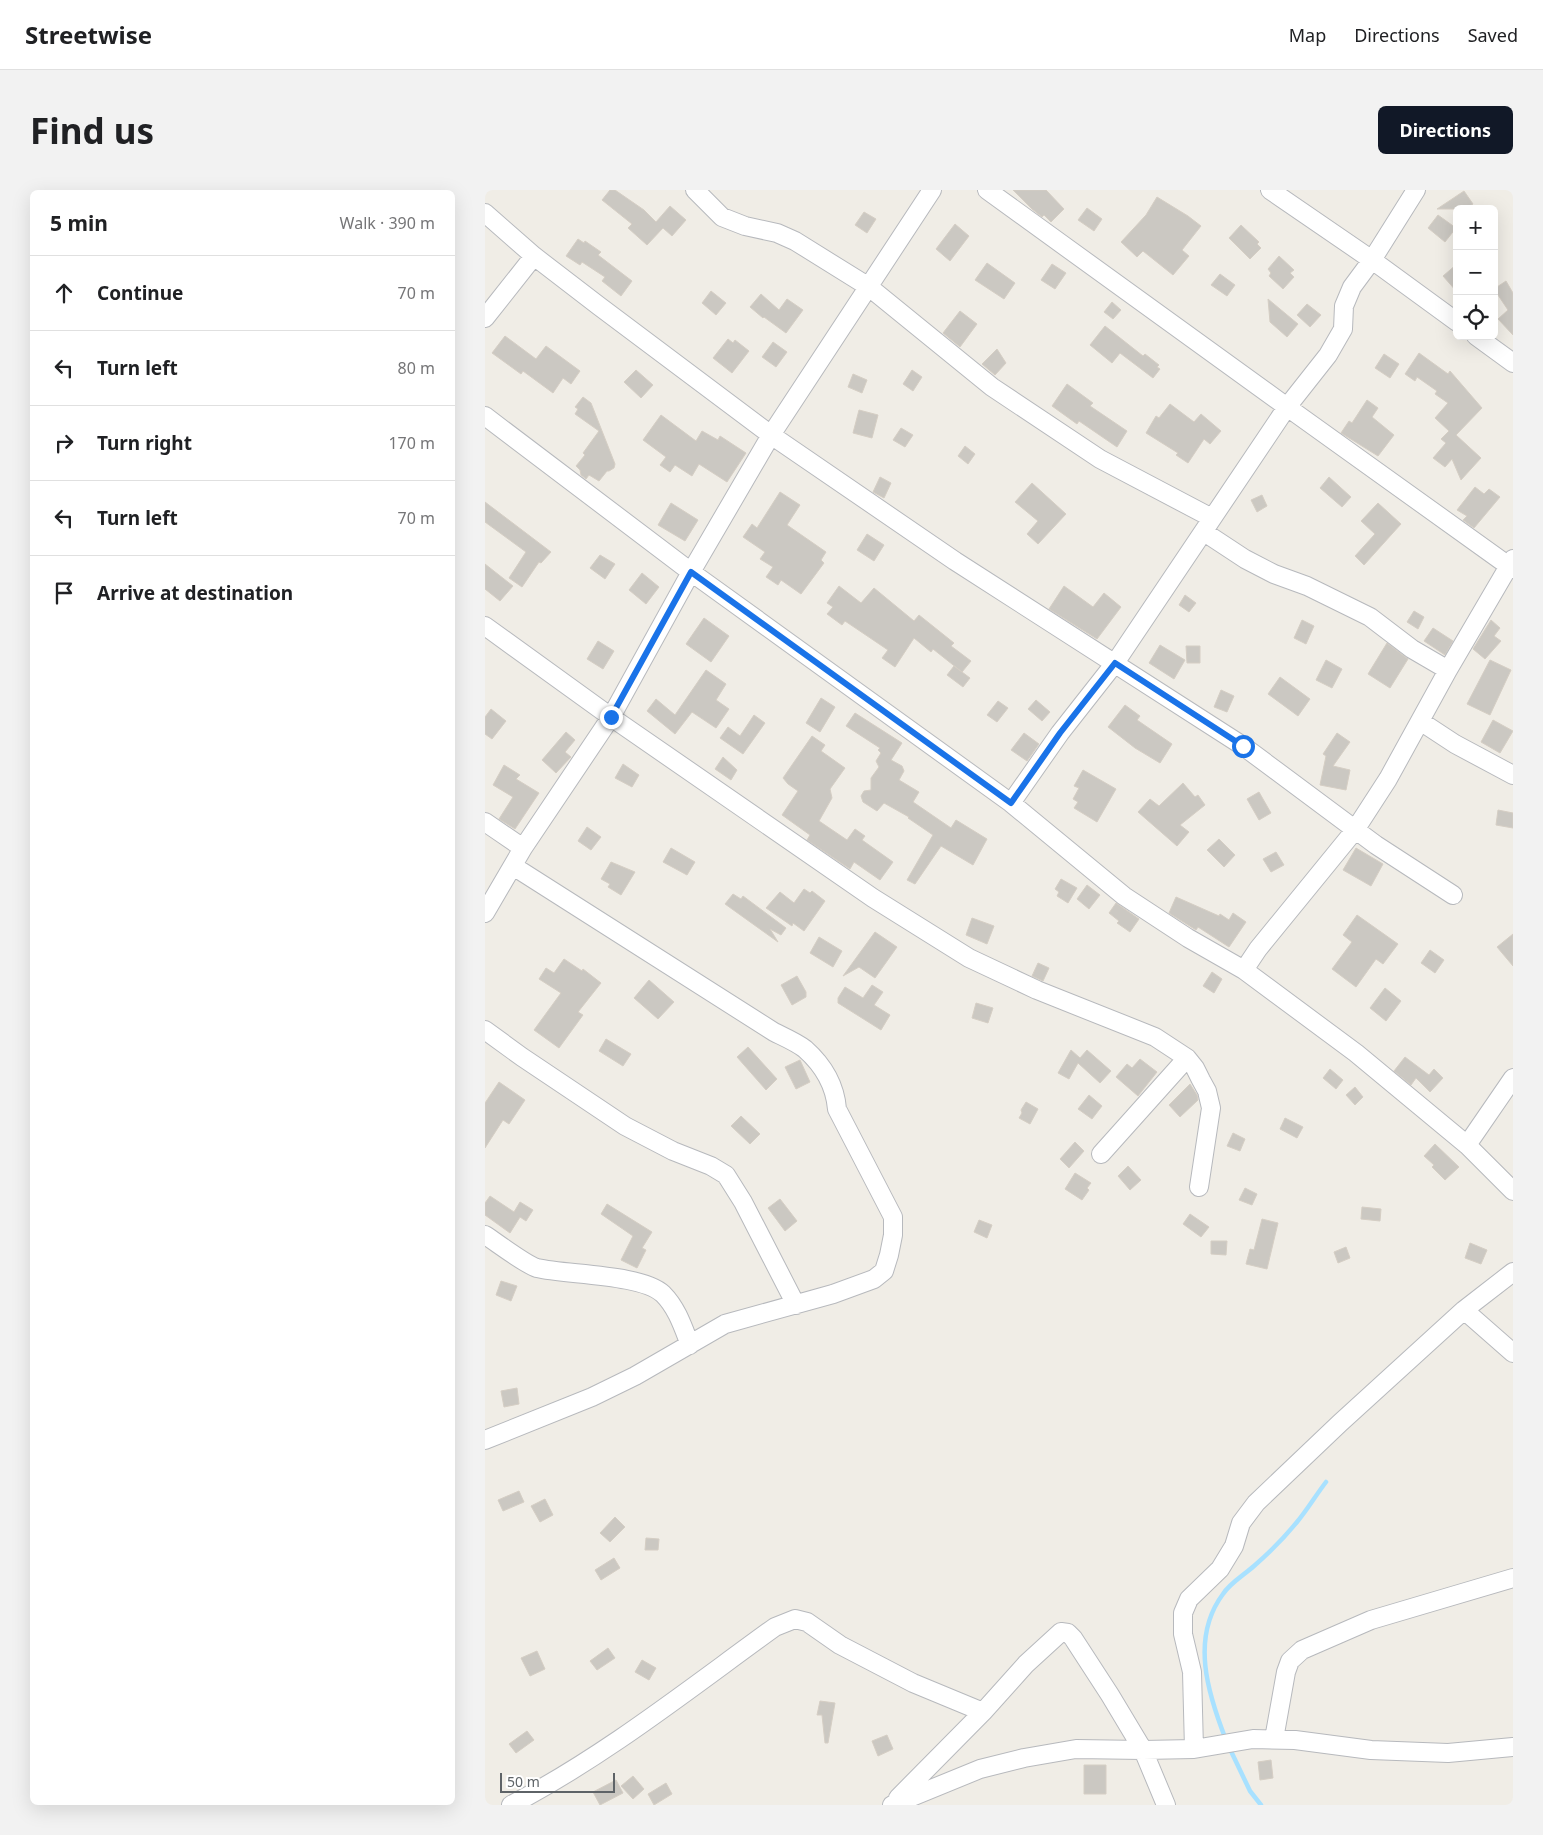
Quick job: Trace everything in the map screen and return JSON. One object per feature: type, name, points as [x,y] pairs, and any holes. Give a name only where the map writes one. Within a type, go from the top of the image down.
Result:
[{"type":"street","points":[[695,190],[722,216],[745,226],[777,233],[795,241],[869,287],[992,387],[1100,459],[1208,525],[1245,559],[1371,617],[1412,648],[1448,670]]},
{"type":"street","points":[[485,913],[523,848],[611,717],[691,572],[771,435],[932,190]]},
{"type":"street","points":[[987,190],[1287,407],[1511,565],[1448,670],[1388,779],[1355,830],[1244,970]]},
{"type":"street","points":[[1271,190],[1453,319]]},
{"type":"street","points":[[1011,803],[1060,733],[1115,663],[1287,407],[1328,355],[1343,329],[1344,306],[1352,287],[1372,260],[1416,190]]},
{"type":"street","points":[[485,213],[534,256],[771,435],[955,561],[1243,746],[1376,845],[1453,895]]},
{"type":"street","points":[[485,318],[534,256]]},
{"type":"street","points":[[1481,340],[1513,363]]},
{"type":"street","points":[[485,416],[691,572],[1011,803],[1124,896],[1188,938],[1244,970],[1355,1053],[1467,1146],[1513,1191]]},
{"type":"street","points":[[485,626],[611,717],[873,898],[969,958],[1037,990],[1155,1037],[1187,1058],[1195,1068],[1207,1091],[1211,1108],[1199,1187]]},
{"type":"street","points":[[1420,721],[1455,744],[1513,776]]},
{"type":"street","points":[[485,822],[523,848]]},
{"type":"street","points":[[485,1440],[592,1397],[635,1376],[725,1324],[796,1305],[874,1279],[884,1270],[893,1235],[893,1217],[837,1109],[836,1094],[822,1067],[804,1048],[774,1032],[513,866]]},
{"type":"street","points":[[485,1030],[530,1063],[625,1126],[673,1151],[711,1166],[726,1175],[743,1202],[796,1305]]},
{"type":"street","points":[[1101,1154],[1187,1058]]},
{"type":"street","points":[[1467,1146],[1513,1078]]},
{"type":"street","points":[[485,1235],[535,1268],[625,1280],[646,1285],[662,1293],[674,1307],[690,1344]]},
{"type":"street","points":[[1194,1749],[1192,1672],[1183,1634],[1183,1613],[1189,1599],[1219,1569],[1234,1546],[1241,1523],[1256,1503],[1340,1422],[1464,1310],[1513,1272]]},
{"type":"street","points":[[1464,1310],[1513,1353]]},
{"type":"street","points":[[1274,1739],[1286,1672],[1290,1661],[1302,1650],[1371,1620],[1513,1578]]},
{"type":"street","points":[[511,1805],[547,1787],[613,1745],[775,1627],[795,1619],[807,1622],[840,1645],[913,1682],[983,1712]]},
{"type":"street","points":[[891,1805],[983,1712],[1027,1664],[1061,1632],[1068,1633],[1073,1638],[1110,1695],[1143,1750],[1166,1805]]},
{"type":"street","points":[[891,1805],[980,1769],[1024,1758],[1076,1749],[1194,1749],[1253,1739],[1295,1740],[1371,1750],[1448,1753],[1513,1747]]},
{"type":"building","points":[[610,190],[615,190],[644,210],[656,222],[670,206],[686,220],[672,236],[663,228],[647,245],[628,228],[632,224],[602,200]]},
{"type":"building","points":[[1013,190],[1046,190],[1064,209],[1051,222],[1044,215],[1042,217],[1032,209]]},
{"type":"building","points":[[1464,191],[1473,204],[1453,205],[1453,209],[1437,209]]},
{"type":"building","points":[[1157,197],[1201,226],[1182,250],[1189,256],[1173,275],[1143,251],[1137,257],[1121,242],[1146,215]]},
{"type":"building","points":[[1087,208],[1102,219],[1094,231],[1078,220]]},
{"type":"building","points":[[864,212],[876,219],[867,233],[855,225]]},
{"type":"building","points":[[1438,215],[1453,226],[1453,232],[1445,242],[1428,228]]},
{"type":"building","points":[[955,224],[969,236],[950,261],[936,249]]},
{"type":"building","points":[[1241,225],[1259,242],[1257,244],[1261,248],[1250,259],[1229,238]]},
{"type":"building","points":[[578,239],[584,243],[585,241],[601,252],[598,255],[632,281],[621,296],[602,281],[605,277],[582,262],[580,265],[566,256]]},
{"type":"building","points":[[1279,256],[1294,270],[1290,273],[1294,277],[1283,289],[1269,276],[1271,273],[1268,269]]},
{"type":"building","points":[[987,263],[1015,283],[1004,299],[975,280]]},
{"type":"building","points":[[1052,264],[1066,273],[1055,289],[1041,280]]},
{"type":"building","points":[[1453,267],[1453,287],[1443,276]]},
{"type":"building","points":[[1220,274],[1235,285],[1227,296],[1211,285]]},
{"type":"building","points":[[1506,281],[1513,293],[1513,335],[1498,319],[1508,310],[1498,295],[1498,286]]},
{"type":"building","points":[[711,291],[726,303],[716,315],[702,303]]},
{"type":"building","points":[[761,294],[779,310],[787,299],[803,310],[786,333],[750,307]]},
{"type":"building","points":[[1268,299],[1298,324],[1287,337],[1270,322]]},
{"type":"building","points":[[1112,302],[1121,310],[1113,319],[1104,312]]},
{"type":"building","points":[[1307,304],[1321,315],[1310,327],[1297,315]]},
{"type":"building","points":[[960,311],[977,324],[960,347],[943,333]]},
{"type":"building","points":[[1105,326],[1143,356],[1145,354],[1159,365],[1157,367],[1160,369],[1153,378],[1120,353],[1112,363],[1090,345]]},
{"type":"building","points":[[505,336],[536,359],[546,346],[580,371],[571,384],[563,378],[553,393],[523,371],[521,374],[492,353]]},
{"type":"building","points":[[728,339],[733,343],[735,340],[749,351],[732,373],[713,358]]},
{"type":"building","points":[[773,342],[787,352],[776,367],[762,357]]},
{"type":"building","points":[[997,349],[1006,363],[995,375],[982,364]]},
{"type":"building","points":[[1419,353],[1448,374],[1450,371],[1482,408],[1456,435],[1481,458],[1461,480],[1452,459],[1445,467],[1433,458],[1446,443],[1441,439],[1449,431],[1435,418],[1448,403],[1435,394],[1437,391],[1417,377],[1415,381],[1405,374]]},
{"type":"building","points":[[1384,354],[1399,364],[1390,378],[1375,368]]},
{"type":"building","points":[[636,370],[653,385],[641,398],[624,382]]},
{"type":"building","points":[[912,370],[922,377],[913,391],[903,384]]},
{"type":"building","points":[[853,374],[867,380],[862,393],[848,387]]},
{"type":"building","points":[[1067,384],[1093,403],[1090,406],[1127,431],[1117,447],[1079,421],[1077,424],[1052,406]]},
{"type":"building","points":[[583,397],[591,403],[615,464],[614,468],[607,471],[599,481],[589,475],[586,479],[581,475],[580,470],[576,466],[599,431],[575,414],[578,409],[575,407]]},
{"type":"building","points":[[1367,400],[1378,408],[1372,417],[1394,435],[1378,456],[1341,433],[1349,421],[1352,423]]},
{"type":"building","points":[[1170,404],[1194,422],[1201,414],[1221,431],[1210,444],[1204,439],[1188,463],[1176,455],[1178,453],[1146,433],[1156,416],[1159,418]]},
{"type":"building","points":[[859,410],[878,415],[872,438],[853,433]]},
{"type":"building","points":[[661,415],[696,441],[702,431],[718,440],[720,436],[746,453],[727,482],[699,464],[692,476],[675,465],[670,472],[660,465],[666,457],[643,440]]},
{"type":"building","points":[[901,428],[913,435],[905,447],[893,440]]},
{"type":"building","points":[[965,446],[975,454],[968,464],[958,456]]},
{"type":"building","points":[[880,477],[891,483],[884,498],[873,492]]},
{"type":"building","points":[[1329,477],[1351,497],[1342,507],[1320,488]]},
{"type":"building","points":[[1032,483],[1066,514],[1038,544],[1027,534],[1038,521],[1015,502]]},
{"type":"building","points":[[1475,487],[1484,494],[1489,489],[1500,497],[1474,528],[1463,520],[1467,516],[1457,510]]},
{"type":"building","points":[[780,492],[800,505],[787,525],[826,552],[821,560],[824,563],[801,594],[781,580],[778,585],[766,577],[773,567],[760,559],[765,552],[743,537],[752,524],[757,528]]},
{"type":"building","points":[[1262,495],[1267,506],[1257,512],[1251,500]]},
{"type":"building","points":[[485,502],[551,552],[541,563],[539,562],[522,587],[509,578],[526,552],[485,522]]},
{"type":"building","points":[[671,503],[698,520],[685,541],[658,525]]},
{"type":"building","points":[[1378,503],[1401,524],[1364,565],[1355,556],[1375,534],[1361,521]]},
{"type":"building","points":[[867,534],[884,545],[874,561],[857,550]]},
{"type":"building","points":[[600,555],[615,564],[605,579],[590,568]]},
{"type":"building","points":[[485,564],[513,586],[500,601],[485,589]]},
{"type":"building","points":[[642,573],[659,587],[646,604],[629,590]]},
{"type":"building","points":[[839,586],[861,603],[874,588],[914,621],[919,615],[954,643],[951,646],[971,661],[962,672],[933,649],[931,652],[914,638],[895,667],[882,658],[888,650],[845,621],[842,625],[827,614],[833,607],[827,603]]},
{"type":"building","points":[[1064,586],[1093,607],[1104,593],[1121,607],[1097,639],[1049,609]]},
{"type":"building","points":[[1185,595],[1196,603],[1189,612],[1179,605]]},
{"type":"building","points":[[1414,611],[1424,617],[1418,629],[1407,622]]},
{"type":"building","points":[[704,618],[729,636],[711,662],[686,644]]},
{"type":"building","points":[[1302,620],[1314,626],[1306,644],[1294,638]]},
{"type":"building","points":[[1491,620],[1500,628],[1494,636],[1501,641],[1485,659],[1473,649]]},
{"type":"building","points":[[1433,628],[1453,641],[1445,655],[1424,641]]},
{"type":"building","points":[[598,641],[614,651],[603,669],[587,659]]},
{"type":"building","points":[[1387,643],[1408,659],[1390,688],[1368,674]]},
{"type":"building","points":[[1160,645],[1185,660],[1174,679],[1149,663]]},
{"type":"building","points":[[1186,646],[1200,646],[1200,663],[1187,663]]},
{"type":"building","points":[[1326,660],[1342,669],[1332,688],[1316,680]]},
{"type":"building","points":[[1490,660],[1511,670],[1490,715],[1467,704]]},
{"type":"building","points":[[954,666],[970,678],[963,687],[947,675]]},
{"type":"building","points":[[706,670],[726,684],[716,700],[729,709],[716,728],[692,712],[675,734],[647,711],[656,699],[675,715]]},
{"type":"building","points":[[1280,677],[1310,699],[1298,716],[1268,694]]},
{"type":"building","points":[[1221,690],[1234,696],[1227,712],[1214,707]]},
{"type":"building","points":[[821,698],[835,707],[820,732],[806,723]]},
{"type":"building","points":[[1036,700],[1050,712],[1042,721],[1028,709]]},
{"type":"building","points":[[998,701],[1008,708],[997,722],[987,715]]},
{"type":"building","points":[[1125,705],[1140,716],[1137,720],[1172,744],[1160,763],[1135,748],[1108,727]]},
{"type":"building","points":[[491,709],[506,721],[492,739],[485,734],[485,717]]},
{"type":"building","points":[[855,713],[902,743],[891,760],[902,766],[904,771],[899,780],[919,792],[913,802],[951,828],[956,820],[987,839],[973,865],[941,846],[915,884],[907,880],[933,835],[909,817],[884,803],[877,811],[863,802],[861,796],[864,791],[871,790],[871,778],[879,767],[876,761],[881,753],[878,750],[880,748],[846,726]]},
{"type":"building","points":[[754,715],[765,723],[743,754],[720,738],[728,727],[740,736]]},
{"type":"building","points":[[1493,720],[1513,731],[1500,753],[1481,742]]},
{"type":"building","points":[[566,732],[575,740],[565,752],[571,757],[556,773],[542,760]]},
{"type":"building","points":[[1024,733],[1039,744],[1027,761],[1011,750]]},
{"type":"building","points":[[1337,733],[1350,742],[1333,766],[1350,770],[1346,790],[1320,785],[1326,756],[1323,754]]},
{"type":"building","points":[[812,736],[825,745],[821,751],[845,768],[830,789],[832,798],[819,821],[847,840],[855,829],[865,836],[862,840],[893,862],[880,880],[854,862],[850,869],[807,840],[810,835],[782,815],[798,791],[783,778]]},
{"type":"building","points":[[723,757],[737,770],[731,780],[715,769]]},
{"type":"building","points":[[623,764],[639,775],[632,787],[615,778]]},
{"type":"building","points":[[504,765],[520,775],[516,779],[539,793],[515,829],[499,819],[513,797],[493,785]]},
{"type":"building","points":[[1083,770],[1116,789],[1097,822],[1074,808],[1078,802],[1073,799],[1079,788],[1074,786]]},
{"type":"building","points":[[1183,783],[1195,797],[1198,795],[1205,805],[1180,825],[1189,832],[1177,846],[1138,812],[1150,799],[1159,806]]},
{"type":"building","points":[[1259,792],[1271,813],[1259,820],[1247,799]]},
{"type":"building","points":[[1498,810],[1513,813],[1513,828],[1496,825]]},
{"type":"building","points":[[587,827],[601,837],[591,850],[578,841]]},
{"type":"building","points":[[1219,839],[1235,855],[1224,867],[1207,850]]},
{"type":"building","points":[[671,848],[695,862],[687,875],[663,862]]},
{"type":"building","points":[[1356,848],[1383,864],[1371,886],[1343,870]]},
{"type":"building","points":[[1276,852],[1284,865],[1271,872],[1263,859]]},
{"type":"building","points":[[611,862],[635,872],[621,895],[608,887],[610,884],[601,879]]},
{"type":"building","points":[[1061,879],[1077,888],[1068,903],[1057,896],[1059,892],[1055,889]]},
{"type":"building","points":[[1087,885],[1100,895],[1089,909],[1077,899]]},
{"type":"building","points":[[804,889],[810,893],[812,891],[825,901],[804,931],[793,923],[792,926],[766,908],[780,892],[794,903]]},
{"type":"building","points":[[733,894],[741,899],[743,896],[786,928],[781,935],[770,929],[778,942],[725,904]]},
{"type":"building","points":[[1176,897],[1219,916],[1220,914],[1229,920],[1233,913],[1246,922],[1229,947],[1198,927],[1196,930],[1169,913]]},
{"type":"building","points":[[1116,903],[1139,919],[1130,932],[1117,923],[1119,921],[1109,913]]},
{"type":"building","points":[[1357,915],[1398,944],[1383,964],[1376,959],[1356,987],[1332,969],[1352,942],[1343,935]]},
{"type":"building","points":[[972,918],[994,926],[987,944],[966,935]]},
{"type":"building","points":[[875,932],[897,947],[875,978],[859,967],[843,976]]},
{"type":"building","points":[[1513,934],[1513,966],[1497,947]]},
{"type":"building","points":[[819,937],[842,951],[833,967],[810,953]]},
{"type":"building","points":[[1430,950],[1444,960],[1435,973],[1421,963]]},
{"type":"building","points":[[564,959],[582,971],[583,969],[601,983],[578,1012],[583,1015],[559,1048],[534,1030],[561,993],[539,979],[546,968],[554,973]]},
{"type":"building","points":[[1038,963],[1049,968],[1043,981],[1032,976]]},
{"type":"building","points":[[1212,972],[1222,979],[1214,993],[1203,986]]},
{"type":"building","points":[[797,976],[806,992],[806,997],[792,1005],[781,985]]},
{"type":"building","points":[[649,980],[674,1002],[658,1019],[634,998]]},
{"type":"building","points":[[872,985],[883,992],[874,1005],[890,1015],[881,1030],[838,1003],[838,998],[845,987],[863,998]]},
{"type":"building","points":[[1385,988],[1401,1001],[1386,1021],[1370,1008]]},
{"type":"building","points":[[976,1003],[993,1008],[988,1023],[972,1018]]},
{"type":"building","points":[[606,1039],[631,1054],[623,1066],[599,1051]]},
{"type":"building","points":[[748,1047],[777,1079],[766,1090],[737,1057]]},
{"type":"building","points":[[1071,1050],[1080,1058],[1087,1050],[1111,1071],[1100,1083],[1078,1063],[1069,1079],[1058,1073]]},
{"type":"building","points":[[1405,1057],[1429,1075],[1434,1069],[1443,1078],[1430,1092],[1416,1078],[1411,1085],[1394,1071]]},
{"type":"building","points":[[1140,1059],[1157,1072],[1138,1096],[1116,1077],[1127,1064],[1132,1068]]},
{"type":"building","points":[[800,1060],[810,1082],[796,1089],[785,1067]]},
{"type":"building","points":[[1330,1069],[1343,1080],[1336,1089],[1323,1078]]},
{"type":"building","points":[[499,1082],[525,1100],[509,1124],[503,1120],[485,1148],[485,1103]]},
{"type":"building","points":[[1190,1084],[1198,1100],[1180,1117],[1169,1105]]},
{"type":"building","points":[[1355,1087],[1363,1097],[1355,1105],[1346,1095]]},
{"type":"building","points":[[1089,1095],[1102,1106],[1092,1119],[1078,1109]]},
{"type":"building","points":[[1026,1102],[1038,1109],[1030,1124],[1019,1118]]},
{"type":"building","points":[[741,1116],[760,1134],[750,1144],[731,1126]]},
{"type":"building","points":[[1285,1118],[1303,1127],[1297,1138],[1280,1129]]},
{"type":"building","points":[[1233,1133],[1245,1139],[1240,1151],[1227,1146]]},
{"type":"building","points":[[1075,1142],[1084,1151],[1069,1168],[1060,1159]]},
{"type":"building","points":[[1435,1144],[1459,1167],[1445,1180],[1432,1167],[1434,1165],[1424,1156]]},
{"type":"building","points":[[1128,1166],[1141,1180],[1130,1190],[1118,1176]]},
{"type":"building","points":[[1075,1173],[1091,1183],[1087,1188],[1089,1190],[1082,1200],[1065,1189]]},
{"type":"building","points":[[1245,1188],[1257,1194],[1252,1205],[1239,1200]]},
{"type":"building","points":[[490,1196],[514,1212],[520,1202],[533,1210],[526,1221],[520,1217],[510,1233],[485,1215],[485,1203]]},
{"type":"building","points":[[780,1199],[797,1221],[785,1231],[768,1208]]},
{"type":"building","points":[[607,1204],[652,1232],[642,1248],[646,1250],[637,1268],[621,1260],[633,1236],[601,1214]]},
{"type":"building","points":[[1362,1207],[1381,1209],[1380,1221],[1361,1219]]},
{"type":"building","points":[[1190,1214],[1209,1227],[1201,1237],[1183,1224]]},
{"type":"building","points":[[1262,1219],[1278,1223],[1267,1269],[1246,1264],[1250,1249],[1254,1250]]},
{"type":"building","points":[[979,1220],[992,1225],[987,1238],[974,1232]]},
{"type":"building","points":[[1211,1241],[1227,1241],[1226,1255],[1211,1254]]},
{"type":"building","points":[[1470,1243],[1487,1250],[1481,1264],[1465,1258]]},
{"type":"building","points":[[1346,1247],[1350,1258],[1338,1263],[1334,1252]]},
{"type":"building","points":[[501,1281],[517,1286],[511,1301],[496,1295]]},
{"type":"building","points":[[517,1388],[519,1404],[504,1407],[501,1391]]},
{"type":"building","points":[[519,1491],[524,1502],[503,1511],[498,1500]]},
{"type":"building","points":[[545,1499],[553,1515],[540,1522],[531,1506]]},
{"type":"building","points":[[615,1517],[625,1527],[610,1542],[600,1533]]},
{"type":"building","points":[[646,1538],[659,1539],[658,1550],[645,1550]]},
{"type":"building","points":[[614,1558],[620,1568],[601,1580],[595,1570]]},
{"type":"building","points":[[608,1648],[615,1658],[597,1670],[590,1661]]},
{"type":"building","points":[[537,1651],[545,1669],[530,1676],[521,1658]]},
{"type":"building","points":[[642,1660],[656,1668],[649,1680],[635,1672]]},
{"type":"building","points":[[820,1701],[835,1703],[828,1743],[825,1743],[822,1715],[817,1715]]},
{"type":"building","points":[[527,1731],[534,1740],[516,1753],[509,1744]]},
{"type":"building","points":[[887,1735],[893,1749],[878,1756],[872,1741]]},
{"type":"building","points":[[1271,1760],[1273,1778],[1260,1780],[1258,1762]]},
{"type":"building","points":[[1084,1765],[1106,1765],[1106,1794],[1084,1794]]},
{"type":"building","points":[[633,1776],[644,1789],[633,1799],[621,1786]]},
{"type":"building","points":[[616,1780],[623,1793],[600,1805],[593,1792]]},
{"type":"building","points":[[666,1783],[672,1794],[654,1805],[648,1794]]},
{"type":"waterway","points":[[1226,1740],[1213,1704],[1205,1666],[1207,1629],[1213,1611],[1229,1586],[1282,1540],[1326,1482]]},
{"type":"waterway","points":[[1229,1747],[1250,1791],[1261,1805]]},
{"type":"route","points":[[611,717],[691,572],[1011,803],[1060,733],[1115,663],[1243,746]]}]
